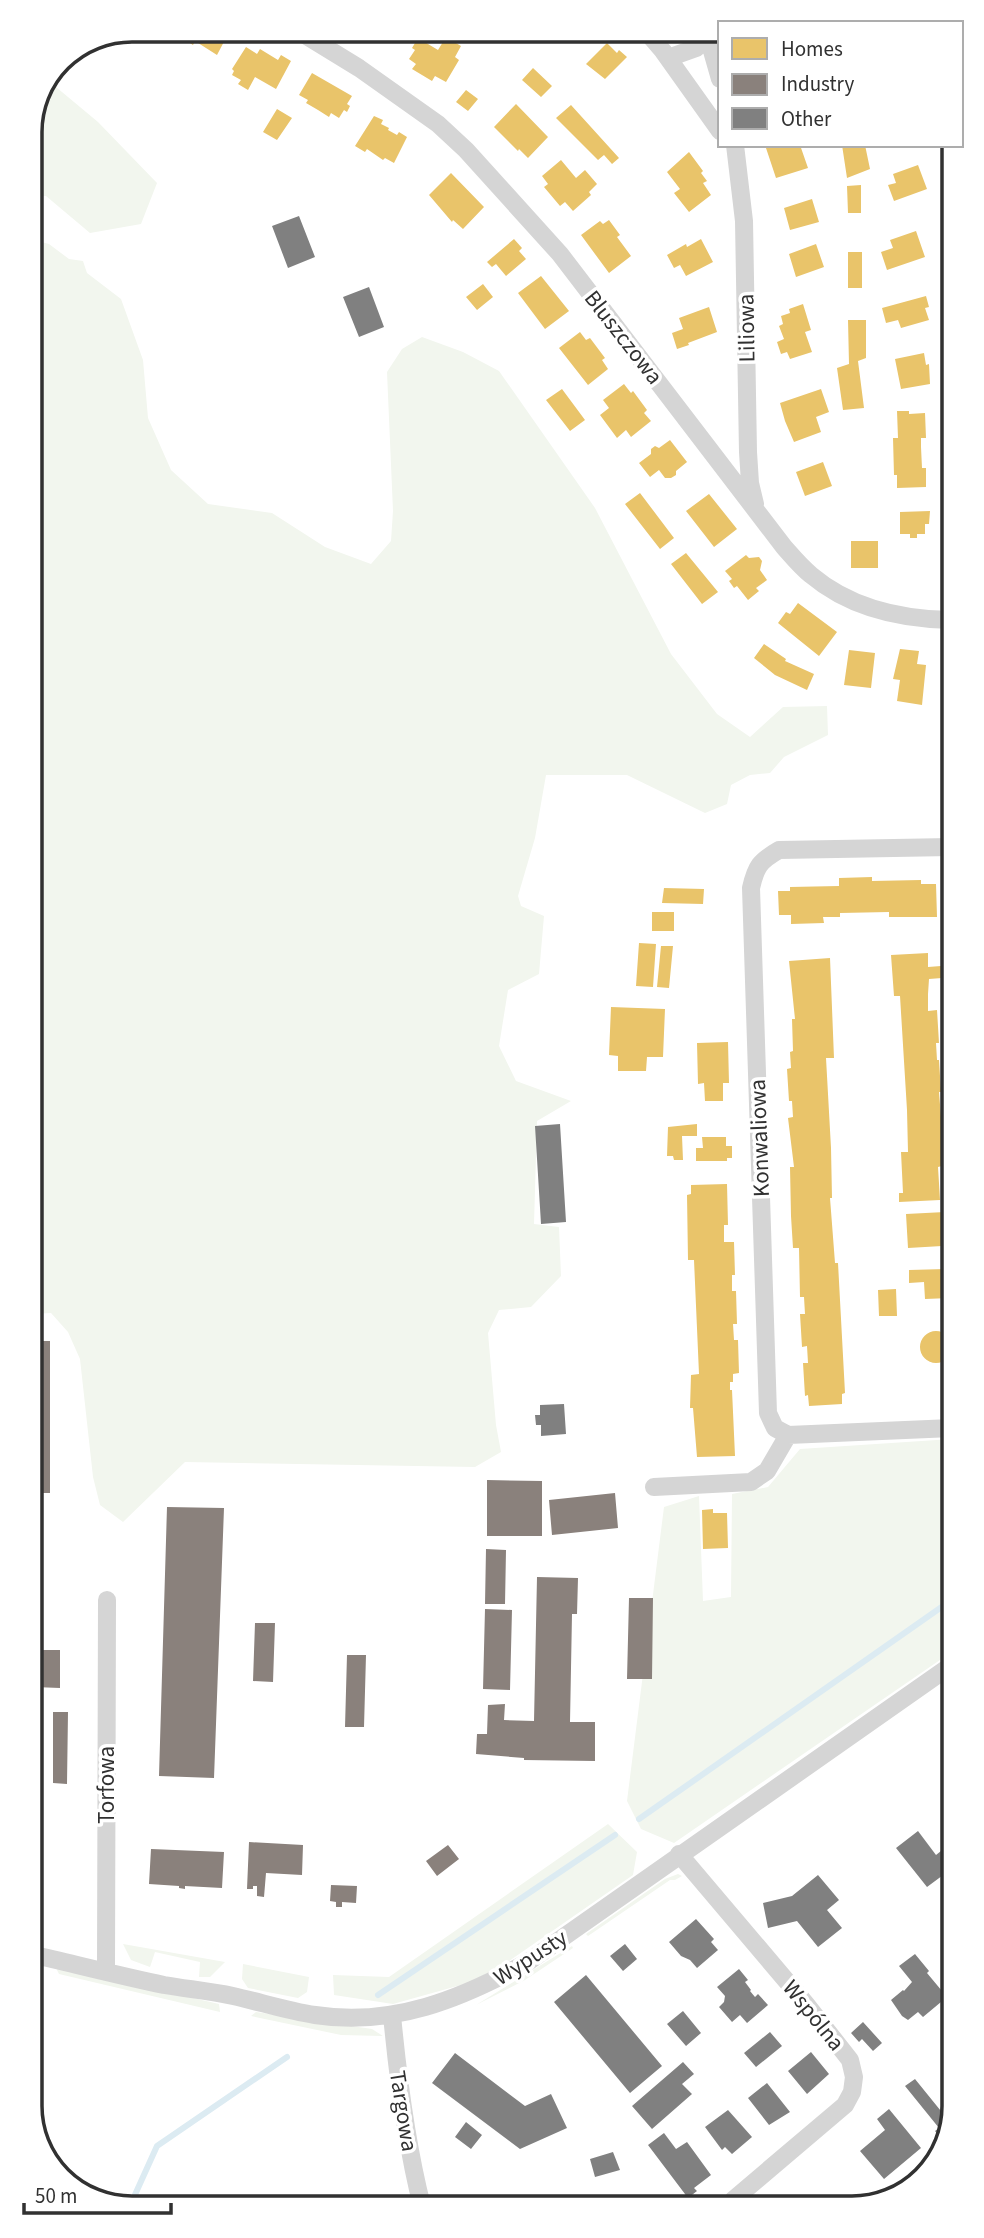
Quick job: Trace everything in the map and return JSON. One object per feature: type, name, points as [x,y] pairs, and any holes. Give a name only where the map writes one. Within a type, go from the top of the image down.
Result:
[{"type":"street","name":"Bluszczowa","points":[[317,42],[359,68],[438,124],[466,150],[560,254],[784,547],[811,576],[869,609],[919,619],[942,620]]},
{"type":"street","points":[[655,42],[718,128]]},
{"type":"street","points":[[668,58],[696,48],[701,42]]},
{"type":"street","points":[[709,42],[718,72]]},
{"type":"street","name":"Liliowa","points":[[733,148],[744,221],[748,452],[750,483],[757,510]]},
{"type":"street","name":"Konwaliowa","points":[[788,1435],[775,1428],[768,1413],[751,888],[755,870],[766,858],[779,850],[942,846]]},
{"type":"street","points":[[654,1487],[751,1482],[767,1471],[788,1435],[942,1428]]},
{"type":"street","name":"Torfowa","points":[[106,1971],[107,1600]]},
{"type":"street","name":"Wypusty","points":[[42,1957],[165,1985],[232,1996],[316,2015],[362,2018],[392,2015],[454,1999],[528,1962],[942,1672]]},
{"type":"street","name":"Wspólna","points":[[679,1854],[814,2013],[850,2060],[854,2077],[852,2092],[845,2105],[738,2196]]},
{"type":"street","name":"Targowa","points":[[392,2015],[398,2082],[420,2196]]},
{"type":"shaded area","points":[[55,86],[98,122],[157,183],[141,224],[90,233],[46,196],[42,196],[42,126],[45,109]]},
{"type":"shaded area","points":[[42,242],[49,244],[69,259],[83,261],[87,273],[121,299],[143,360],[148,418],[171,470],[208,504],[272,513],[325,547],[371,564],[391,541],[393,511],[387,372],[402,349],[422,337],[463,352],[499,371],[595,508],[671,654],[717,714],[750,737],[783,707],[827,706],[828,735],[784,757],[770,773],[750,775],[731,785],[727,804],[705,813],[627,775],[546,775],[535,838],[518,896],[521,906],[544,916],[539,974],[508,990],[499,1046],[516,1081],[571,1101],[537,1121],[534,1224],[559,1227],[561,1276],[531,1307],[499,1310],[488,1333],[501,1452],[475,1467],[185,1462],[123,1522],[100,1505],[93,1477],[80,1359],[68,1332],[51,1313],[42,1314]]},
{"type":"shaded area","points":[[942,1440],[942,1659],[674,1843],[641,1829],[627,1801],[664,1507],[699,1496],[703,1601],[731,1597],[732,1494],[768,1487],[800,1449]]},
{"type":"shaded area","points":[[608,1824],[637,1852],[633,1875],[502,1966],[468,1983],[393,2004],[334,1995],[333,1975],[389,1977]]},
{"type":"shaded area","points":[[678,1874],[682,1876],[670,1880],[588,1936],[586,1934],[665,1879]]},
{"type":"shaded area","points":[[123,1944],[225,1962],[210,1977],[199,1977],[200,1962],[155,1952],[150,1967],[131,1960]]},
{"type":"shaded area","points":[[572,1946],[573,1948],[525,1980],[476,2005]]},
{"type":"shaded area","points":[[243,1964],[309,1977],[307,1992],[298,1998],[248,1988],[242,1979]]},
{"type":"shaded area","points":[[55,1966],[219,2004],[220,2012],[59,1974]]},
{"type":"shaded area","points":[[256,2012],[372,2029],[383,2036],[341,2035],[251,2016]]},
{"type":"building: Homes","points":[[197,42],[224,42],[217,55]]},
{"type":"building: Homes","points":[[416,42],[425,42],[438,50],[443,42],[454,42],[461,46],[455,57],[459,60],[446,82],[435,76],[432,81],[412,69],[416,64],[409,59],[415,50],[412,48]]},
{"type":"building: Homes","points":[[607,43],[617,53],[619,50],[627,57],[605,79],[586,64]]},
{"type":"building: Homes","points":[[246,47],[257,54],[260,49],[278,60],[281,55],[291,61],[276,89],[255,77],[248,90],[238,84],[241,80],[232,75],[232,69]]},
{"type":"building: Homes","points":[[533,68],[552,86],[541,97],[522,80]]},
{"type":"building: Homes","points":[[312,73],[352,96],[347,104],[350,106],[347,112],[344,110],[339,118],[331,113],[329,117],[306,103],[308,100],[299,95]]},
{"type":"building: Homes","points":[[466,90],[478,99],[468,111],[456,102]]},
{"type":"building: Homes","points":[[516,104],[548,137],[528,158],[494,127]]},
{"type":"building: Homes","points":[[571,105],[619,158],[612,164],[604,155],[598,160],[556,118]]},
{"type":"building: Homes","points":[[277,109],[292,118],[277,140],[263,132]]},
{"type":"building: Homes","points":[[374,116],[383,120],[381,124],[389,128],[388,130],[407,137],[394,163],[355,146]]},
{"type":"building: Homes","points":[[766,147],[801,147],[808,168],[776,178]]},
{"type":"building: Homes","points":[[842,147],[865,147],[870,169],[847,178]]},
{"type":"building: Homes","points":[[689,152],[703,171],[701,173],[707,181],[703,183],[711,195],[689,212],[674,193],[680,189],[667,172]]},
{"type":"building: Homes","points":[[561,160],[576,178],[585,170],[597,184],[589,192],[591,195],[573,211],[565,202],[560,206],[544,187],[548,184],[542,176]]},
{"type":"building: Homes","points":[[918,165],[927,189],[894,201],[888,185],[896,183],[893,174]]},
{"type":"building: Homes","points":[[451,173],[484,207],[463,229],[453,220],[452,222],[429,195]]},
{"type":"building: Homes","points":[[861,185],[861,213],[848,213],[847,186]]},
{"type":"building: Homes","points":[[812,199],[819,222],[790,230],[784,208]]},
{"type":"building: Homes","points":[[609,220],[631,256],[609,273],[581,235],[600,221],[603,224]]},
{"type":"building: Homes","points":[[916,231],[925,257],[887,270],[881,252],[893,248],[890,240]]},
{"type":"building: Homes","points":[[514,239],[522,248],[519,251],[526,259],[506,276],[496,264],[492,267],[487,262]]},
{"type":"building: Homes","points":[[701,239],[713,262],[686,276],[680,265],[674,268],[667,255]]},
{"type":"building: Homes","points":[[816,244],[824,267],[796,277],[789,254]]},
{"type":"building: Homes","points":[[848,252],[862,252],[862,288],[848,288]]},
{"type":"building: Homes","points":[[541,276],[569,311],[545,329],[518,293]]},
{"type":"building: Homes","points":[[483,284],[493,297],[477,310],[466,297]]},
{"type":"building: Homes","points":[[926,296],[929,307],[925,308],[929,320],[901,328],[898,320],[886,323],[882,308]]},
{"type":"building: Homes","points":[[803,304],[811,330],[805,332],[812,352],[790,359],[787,352],[781,354],[777,342],[784,339],[779,326],[783,324],[781,316],[790,313],[789,309]]},
{"type":"building: Homes","points":[[709,307],[717,332],[677,349],[672,333],[683,329],[679,318]]},
{"type":"building: Homes","points":[[848,320],[866,320],[866,358],[858,361],[864,408],[843,410],[837,368],[849,364]]},
{"type":"building: Homes","points":[[580,332],[586,340],[590,338],[605,358],[602,360],[608,369],[588,385],[559,348]]},
{"type":"building: Homes","points":[[924,353],[926,365],[929,364],[930,384],[901,389],[895,359]]},
{"type":"building: Homes","points":[[624,384],[631,393],[633,391],[647,410],[644,413],[651,421],[631,437],[626,430],[617,438],[600,415],[609,408],[603,400]]},
{"type":"building: Homes","points":[[562,389],[585,420],[570,431],[546,400]]},
{"type":"building: Homes","points":[[821,389],[829,412],[816,417],[821,432],[794,442],[780,403]]},
{"type":"building: Homes","points":[[897,411],[909,411],[909,414],[925,413],[926,438],[921,438],[921,447],[922,468],[926,468],[926,487],[897,488],[893,438],[898,438]]},
{"type":"building: Homes","points":[[670,440],[687,462],[671,478],[665,478],[659,470],[650,477],[639,463],[651,454],[651,449],[655,446],[659,448]]},
{"type":"building: Homes","points":[[823,462],[832,486],[805,496],[796,472]]},
{"type":"building: Homes","points":[[640,493],[674,538],[660,549],[625,504]]},
{"type":"building: Homes","points":[[709,494],[737,529],[714,547],[686,511]]},
{"type":"building: Homes","points":[[930,511],[929,524],[925,524],[925,534],[910,538],[910,534],[900,534],[900,512]]},
{"type":"building: Homes","points":[[851,541],[878,541],[878,568],[851,568]]},
{"type":"building: Homes","points":[[686,553],[718,592],[702,604],[671,564]]},
{"type":"building: Homes","points":[[746,555],[749,558],[759,557],[762,561],[760,570],[767,580],[756,588],[759,591],[748,600],[737,586],[734,588],[729,581],[732,579],[725,571]]},
{"type":"building: Homes","points":[[798,603],[837,632],[819,656],[778,623],[786,612],[790,614]]},
{"type":"building: Homes","points":[[764,644],[786,659],[785,661],[814,674],[807,690],[775,675],[754,658]]},
{"type":"building: Homes","points":[[900,649],[919,651],[917,664],[926,665],[922,705],[897,701],[900,680],[893,679]]},
{"type":"building: Homes","points":[[849,650],[875,653],[871,688],[844,685]]},
{"type":"building: Homes","points":[[872,877],[872,881],[921,880],[921,884],[936,884],[937,917],[889,917],[889,912],[840,913],[840,917],[823,917],[824,923],[791,924],[791,915],[779,915],[778,891],[790,891],[790,887],[839,886],[839,878]]},
{"type":"building: Homes","points":[[664,888],[704,889],[703,904],[662,903]]},
{"type":"building: Homes","points":[[652,912],[674,912],[674,931],[652,931]]},
{"type":"building: Homes","points":[[639,943],[656,944],[653,987],[636,986]]},
{"type":"building: Homes","points":[[661,946],[673,946],[669,988],[657,987]]},
{"type":"building: Homes","points":[[928,953],[928,967],[941,966],[942,978],[929,979],[928,994],[928,1011],[937,1010],[939,1043],[936,1043],[942,1130],[942,1166],[938,1167],[940,1200],[899,1202],[899,1193],[903,1193],[901,1152],[908,1152],[907,1110],[900,996],[894,996],[891,955]]},
{"type":"building: Homes","points":[[830,958],[834,1058],[826,1058],[831,1148],[830,1198],[835,1263],[838,1263],[845,1393],[842,1394],[842,1404],[809,1406],[808,1395],[805,1396],[803,1363],[808,1363],[807,1346],[802,1347],[800,1314],[805,1314],[804,1297],[800,1297],[799,1248],[793,1248],[791,1216],[790,1167],[794,1167],[788,1118],[793,1117],[787,1069],[791,1068],[792,1019],[795,1019],[789,961]]},
{"type":"building: Homes","points":[[611,1007],[665,1009],[663,1057],[647,1057],[646,1071],[618,1071],[618,1056],[609,1055]]},
{"type":"building: Homes","points":[[728,1042],[729,1083],[723,1083],[723,1101],[705,1101],[704,1083],[698,1084],[697,1043]]},
{"type":"building: Homes","points":[[697,1124],[697,1136],[682,1136],[683,1160],[674,1160],[673,1156],[667,1156],[668,1127]]},
{"type":"building: Homes","points":[[702,1137],[726,1137],[726,1146],[732,1146],[732,1158],[727,1158],[727,1161],[696,1161],[696,1148],[703,1148]]},
{"type":"building: Homes","points":[[727,1184],[728,1225],[724,1225],[724,1242],[734,1242],[735,1275],[732,1275],[732,1291],[736,1291],[737,1324],[733,1324],[734,1340],[738,1340],[739,1373],[733,1374],[733,1382],[730,1382],[735,1456],[697,1457],[693,1408],[690,1408],[691,1375],[699,1374],[694,1260],[688,1260],[687,1195],[691,1194],[691,1185]]},
{"type":"building: Homes","points":[[942,1212],[942,1246],[908,1248],[906,1214]]},
{"type":"building: Homes","points":[[942,1269],[942,1298],[925,1299],[924,1282],[909,1283],[909,1270]]},
{"type":"building: Homes","points":[[896,1289],[897,1316],[879,1316],[878,1290]]},
{"type":"building: Homes","points":[[936,1331],[942,1333],[942,1361],[936,1363],[925,1358],[920,1347],[925,1336]]},
{"type":"building: Homes","points":[[713,1509],[713,1513],[727,1513],[728,1548],[703,1549],[702,1510]]},
{"type":"building: Industry","points":[[42,1341],[50,1341],[50,1493],[42,1493]]},
{"type":"building: Industry","points":[[487,1480],[542,1481],[542,1536],[487,1536]]},
{"type":"building: Industry","points":[[615,1493],[618,1528],[552,1535],[549,1500]]},
{"type":"building: Industry","points":[[167,1507],[224,1508],[214,1778],[159,1776]]},
{"type":"building: Industry","points":[[486,1549],[506,1550],[505,1604],[485,1604]]},
{"type":"building: Industry","points":[[537,1577],[578,1578],[577,1614],[572,1614],[570,1722],[595,1722],[595,1761],[524,1760],[476,1754],[477,1734],[487,1734],[488,1705],[505,1704],[504,1720],[534,1721]]},
{"type":"building: Industry","points":[[629,1598],[653,1598],[652,1679],[627,1679]]},
{"type":"building: Industry","points":[[485,1609],[512,1610],[510,1690],[483,1689]]},
{"type":"building: Industry","points":[[255,1623],[275,1623],[273,1682],[253,1681]]},
{"type":"building: Industry","points":[[42,1650],[60,1650],[60,1688],[42,1687]]},
{"type":"building: Industry","points":[[347,1655],[366,1655],[364,1727],[345,1727]]},
{"type":"building: Industry","points":[[53,1712],[68,1712],[67,1784],[53,1783]]},
{"type":"building: Industry","points":[[249,1842],[303,1845],[302,1875],[266,1873],[264,1897],[257,1896],[257,1886],[247,1889]]},
{"type":"building: Industry","points":[[448,1845],[459,1859],[437,1876],[426,1861]]},
{"type":"building: Industry","points":[[151,1849],[224,1852],[222,1888],[185,1886],[185,1889],[179,1886],[149,1884]]},
{"type":"building: Industry","points":[[331,1885],[357,1886],[356,1903],[342,1902],[342,1907],[336,1907],[336,1902],[330,1901]]},
{"type":"building: Other","points":[[299,216],[315,257],[288,268],[272,226]]},
{"type":"building: Other","points":[[369,287],[384,327],[359,337],[343,297]]},
{"type":"building: Other","points":[[560,1124],[566,1222],[541,1224],[535,1126]]},
{"type":"building: Other","points":[[564,1404],[566,1434],[541,1436],[541,1425],[536,1425],[535,1415],[540,1415],[540,1405]]},
{"type":"building: Other","points":[[918,1831],[936,1855],[942,1852],[942,1876],[927,1887],[896,1848]]},
{"type":"building: Other","points":[[818,1875],[839,1900],[827,1910],[842,1928],[818,1947],[797,1921],[768,1928],[763,1903],[792,1896]]},
{"type":"building: Other","points":[[696,1919],[714,1939],[711,1942],[718,1950],[697,1968],[669,1942]]},
{"type":"building: Other","points":[[625,1944],[637,1959],[623,1971],[610,1956]]},
{"type":"building: Other","points":[[915,1954],[942,1991],[942,2001],[923,2017],[918,2012],[908,2020],[891,2000],[912,1982],[899,1966]]},
{"type":"building: Other","points":[[739,1969],[748,1980],[745,1982],[750,1991],[755,1997],[758,1994],[768,2005],[747,2023],[740,2015],[732,2022],[719,2007],[725,1996],[717,1987]]},
{"type":"building: Other","points":[[586,1975],[662,2066],[630,2093],[554,2002]]},
{"type":"building: Other","points":[[683,2011],[701,2033],[686,2046],[667,2024]]},
{"type":"building: Other","points":[[863,2022],[882,2043],[873,2051],[862,2039],[859,2042],[851,2033]]},
{"type":"building: Other","points":[[770,2032],[782,2046],[756,2067],[744,2053]]},
{"type":"building: Other","points":[[811,2052],[829,2074],[807,2094],[788,2071]]},
{"type":"building: Other","points":[[455,2053],[525,2106],[551,2094],[567,2128],[520,2149],[432,2083]]},
{"type":"building: Other","points":[[683,2062],[694,2074],[682,2084],[692,2094],[652,2129],[632,2106]]},
{"type":"building: Other","points":[[915,2079],[941,2112],[939,2128],[905,2086]]},
{"type":"building: Other","points":[[767,2083],[790,2112],[769,2125],[748,2098]]},
{"type":"building: Other","points":[[889,2109],[921,2148],[884,2179],[860,2151],[885,2130],[877,2119]]},
{"type":"building: Other","points":[[728,2110],[752,2137],[732,2154],[725,2147],[722,2150],[705,2127]]},
{"type":"building: Other","points":[[466,2122],[482,2135],[471,2149],[455,2137]]},
{"type":"building: Other","points":[[664,2133],[676,2149],[687,2142],[711,2175],[694,2188],[697,2191],[686,2196],[648,2145]]},
{"type":"building: Other","points":[[613,2152],[620,2170],[595,2177],[590,2159]]},
{"type":"waterway","points":[[639,1819],[942,1607]]},
{"type":"waterway","points":[[378,1995],[615,1835]]},
{"type":"waterway","points":[[134,2196],[157,2146],[287,2057]]}]
